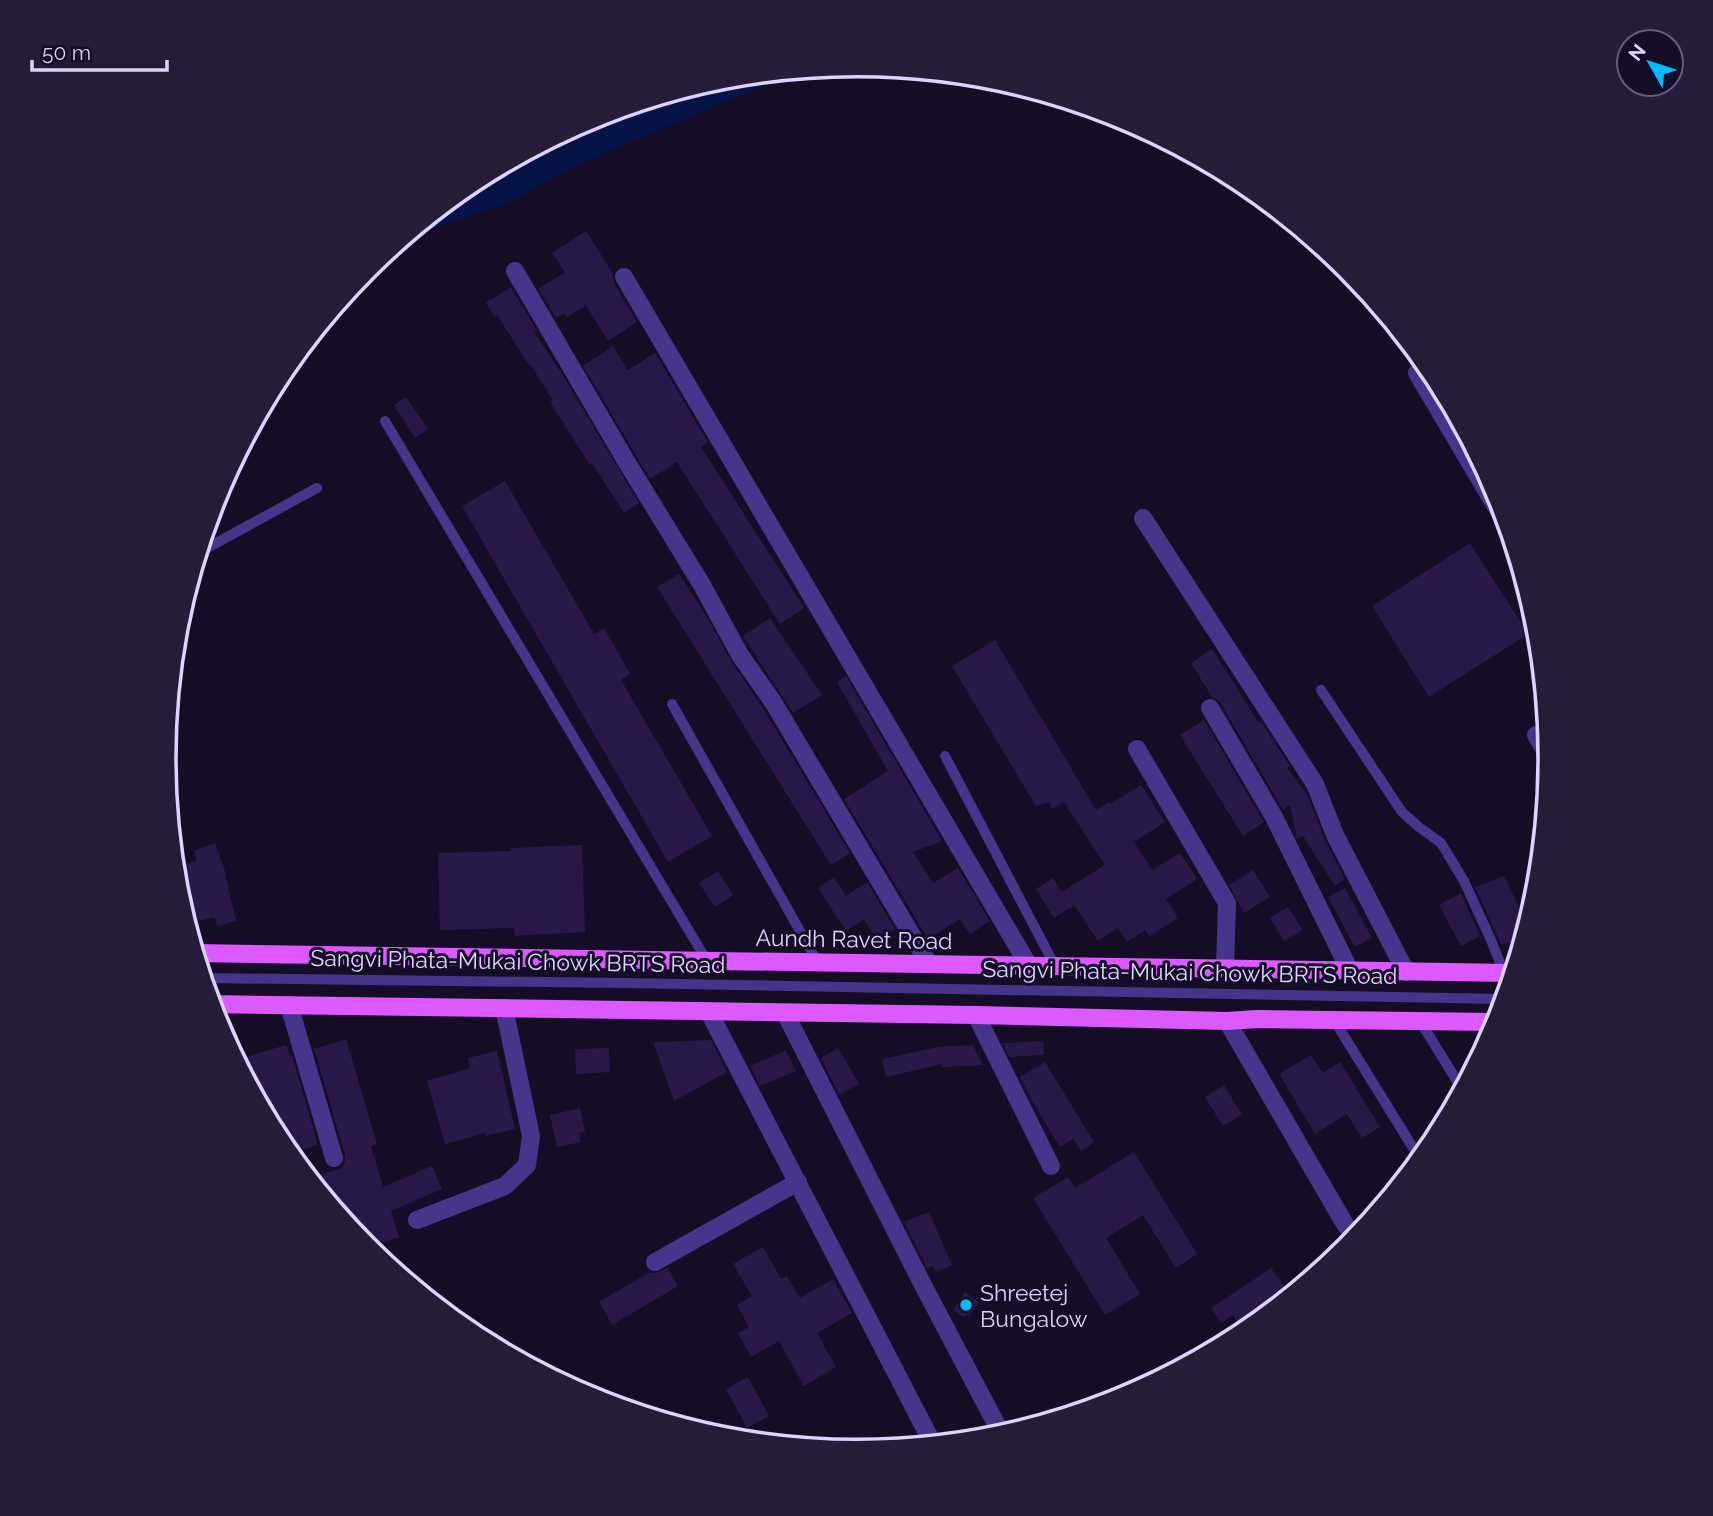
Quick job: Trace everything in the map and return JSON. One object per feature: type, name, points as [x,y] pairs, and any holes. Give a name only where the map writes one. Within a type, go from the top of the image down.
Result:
[{"type":"main road","name":"Aundh Ravet Road","points":[[205,953],[1502,973]]},
{"type":"main road","points":[[222,1004],[1227,1021],[1485,1022]]},
{"type":"street","points":[[515,271],[702,585],[740,655],[773,702],[929,964]]},
{"type":"street","points":[[624,277],[1029,966]]},
{"type":"street","points":[[1417,373],[1468,459]]},
{"type":"street","points":[[1143,517],[1315,784],[1335,835],[1406,972]]},
{"type":"street","points":[[1210,708],[1274,817],[1350,971]]},
{"type":"street","points":[[1137,749],[1227,903],[1225,969]]},
{"type":"street","points":[[289,1005],[334,1158]]},
{"type":"street","points":[[417,1220],[505,1186],[527,1166],[531,1136],[504,1008]]},
{"type":"street","points":[[709,1012],[928,1435]]},
{"type":"street","points":[[785,1013],[996,1424]]},
{"type":"street","points":[[976,1015],[1051,1166]]},
{"type":"street","points":[[1227,1021],[1346,1226]]},
{"type":"street","points":[[655,1262],[799,1182]]},
{"type":"lane","points":[[385,421],[707,961]]},
{"type":"lane","points":[[210,547],[317,488]]},
{"type":"lane","points":[[1321,690],[1402,812],[1441,843],[1464,881],[1504,966]]},
{"type":"lane","points":[[672,704],[818,963]]},
{"type":"lane","points":[[945,755],[1055,966]]},
{"type":"lane","name":"Sangvi Phata-Mukai Chowk BRTS Road","points":[[212,978],[1493,999]]},
{"type":"lane","points":[[1334,1020],[1414,1149]]},
{"type":"lane","points":[[1420,1021],[1456,1079]]},
{"type":"shaded area","points":[[769,83],[575,166],[514,200],[424,232],[478,192],[516,168],[596,129],[680,100]]},
{"type":"building","points":[[586,231],[613,274],[614,283],[637,322],[608,341],[586,305],[567,317],[564,313],[556,318],[538,289],[565,272],[552,253]]},
{"type":"building","points":[[511,287],[537,331],[534,332],[639,503],[624,513],[550,402],[553,400],[530,364],[486,303]]},
{"type":"building","points":[[613,346],[628,370],[655,353],[708,442],[701,447],[804,608],[780,624],[677,462],[650,479],[583,366]]},
{"type":"building","points":[[406,397],[428,429],[415,438],[394,405]]},
{"type":"building","points":[[505,481],[594,634],[604,628],[630,674],[621,680],[712,836],[668,862],[462,506]]},
{"type":"building","points":[[1470,543],[1525,629],[1526,635],[1429,697],[1372,606]]},
{"type":"building","points":[[679,574],[850,853],[831,865],[657,587]]},
{"type":"building","points":[[770,618],[822,695],[793,713],[743,636]]},
{"type":"building","points":[[995,640],[1096,810],[1141,785],[1165,822],[1134,842],[1152,870],[1180,853],[1197,879],[1166,899],[1178,918],[1149,936],[1145,930],[1127,942],[1118,928],[1098,941],[1074,905],[1054,918],[1036,889],[1053,878],[1062,892],[1105,865],[1064,802],[1052,809],[1049,802],[1036,806],[952,666]]},
{"type":"building","points":[[1212,649],[1290,766],[1287,768],[1308,796],[1325,840],[1345,879],[1335,886],[1303,836],[1297,839],[1290,805],[1283,810],[1220,702],[1212,697],[1191,663]]},
{"type":"building","points":[[846,676],[942,841],[913,852],[933,883],[958,868],[990,921],[970,934],[960,919],[928,939],[844,799],[888,771],[837,682]]},
{"type":"building","points":[[1204,720],[1264,822],[1243,836],[1180,735]]},
{"type":"building","points":[[215,843],[227,877],[236,921],[217,926],[215,917],[196,922],[184,864],[197,861],[194,851]]},
{"type":"building","points":[[582,845],[585,932],[515,936],[514,928],[440,930],[438,853]]},
{"type":"building","points":[[1253,870],[1270,897],[1244,913],[1229,885]]},
{"type":"building","points":[[718,871],[733,895],[715,907],[699,883]]},
{"type":"building","points":[[1504,876],[1520,909],[1511,943],[1501,944],[1475,887]]},
{"type":"building","points":[[834,877],[846,896],[867,882],[895,929],[878,941],[864,919],[846,931],[818,888]]},
{"type":"building","points":[[1345,888],[1372,938],[1355,947],[1328,897]]},
{"type":"building","points":[[1461,893],[1480,936],[1461,946],[1439,905]]},
{"type":"building","points":[[1288,907],[1303,930],[1284,941],[1270,918]]},
{"type":"building","points":[[346,1039],[377,1144],[371,1146],[383,1187],[432,1166],[442,1189],[391,1211],[399,1237],[378,1243],[318,1175],[342,1168],[345,1155],[314,1049]]},
{"type":"building","points":[[711,1040],[727,1072],[674,1101],[653,1042]]},
{"type":"building","points":[[1043,1041],[1044,1055],[1009,1057],[1003,1043]]},
{"type":"building","points":[[286,1045],[290,1056],[292,1055],[318,1145],[302,1150],[303,1155],[245,1057]]},
{"type":"building","points":[[973,1045],[983,1065],[942,1067],[942,1064],[886,1077],[882,1059],[938,1047]]},
{"type":"building","points":[[609,1048],[610,1072],[576,1074],[575,1049]]},
{"type":"building","points":[[838,1048],[859,1084],[839,1095],[821,1058]]},
{"type":"building","points":[[786,1050],[796,1071],[760,1086],[750,1066]]},
{"type":"building","points":[[497,1051],[515,1129],[486,1136],[485,1133],[445,1144],[427,1081],[470,1068],[468,1058]]},
{"type":"building","points":[[1311,1055],[1323,1073],[1340,1062],[1380,1127],[1362,1138],[1347,1114],[1315,1134],[1279,1074]]},
{"type":"building","points":[[1045,1062],[1094,1142],[1081,1151],[1073,1139],[1060,1147],[1020,1077]]},
{"type":"building","points":[[1224,1085],[1242,1115],[1223,1126],[1205,1097]]},
{"type":"building","points":[[580,1108],[585,1132],[579,1133],[581,1142],[557,1147],[550,1115]]},
{"type":"building","points":[[1134,1152],[1197,1254],[1176,1268],[1143,1215],[1106,1238],[1140,1294],[1105,1315],[1033,1198],[1068,1177],[1075,1188]]},
{"type":"building","points":[[929,1212],[952,1265],[936,1272],[933,1266],[927,1268],[904,1222]]},
{"type":"building","points":[[763,1247],[781,1279],[787,1276],[800,1298],[833,1279],[852,1313],[817,1333],[836,1367],[804,1386],[779,1341],[751,1357],[738,1333],[749,1327],[737,1305],[752,1296],[733,1264]]},
{"type":"building","points":[[668,1268],[678,1286],[612,1325],[599,1302],[650,1272],[656,1273]]},
{"type":"building","points":[[1271,1268],[1285,1287],[1238,1322],[1233,1315],[1221,1323],[1211,1308]]},
{"type":"building","name":"Shreetej Bungalow","points":[[965,1292],[979,1302],[969,1316],[964,1318],[953,1310]]},
{"type":"building","points":[[748,1377],[769,1416],[747,1428],[726,1389]]},
{"type":"place","name":"Shreetej Bungalow","points":[[966,1305]]}]
